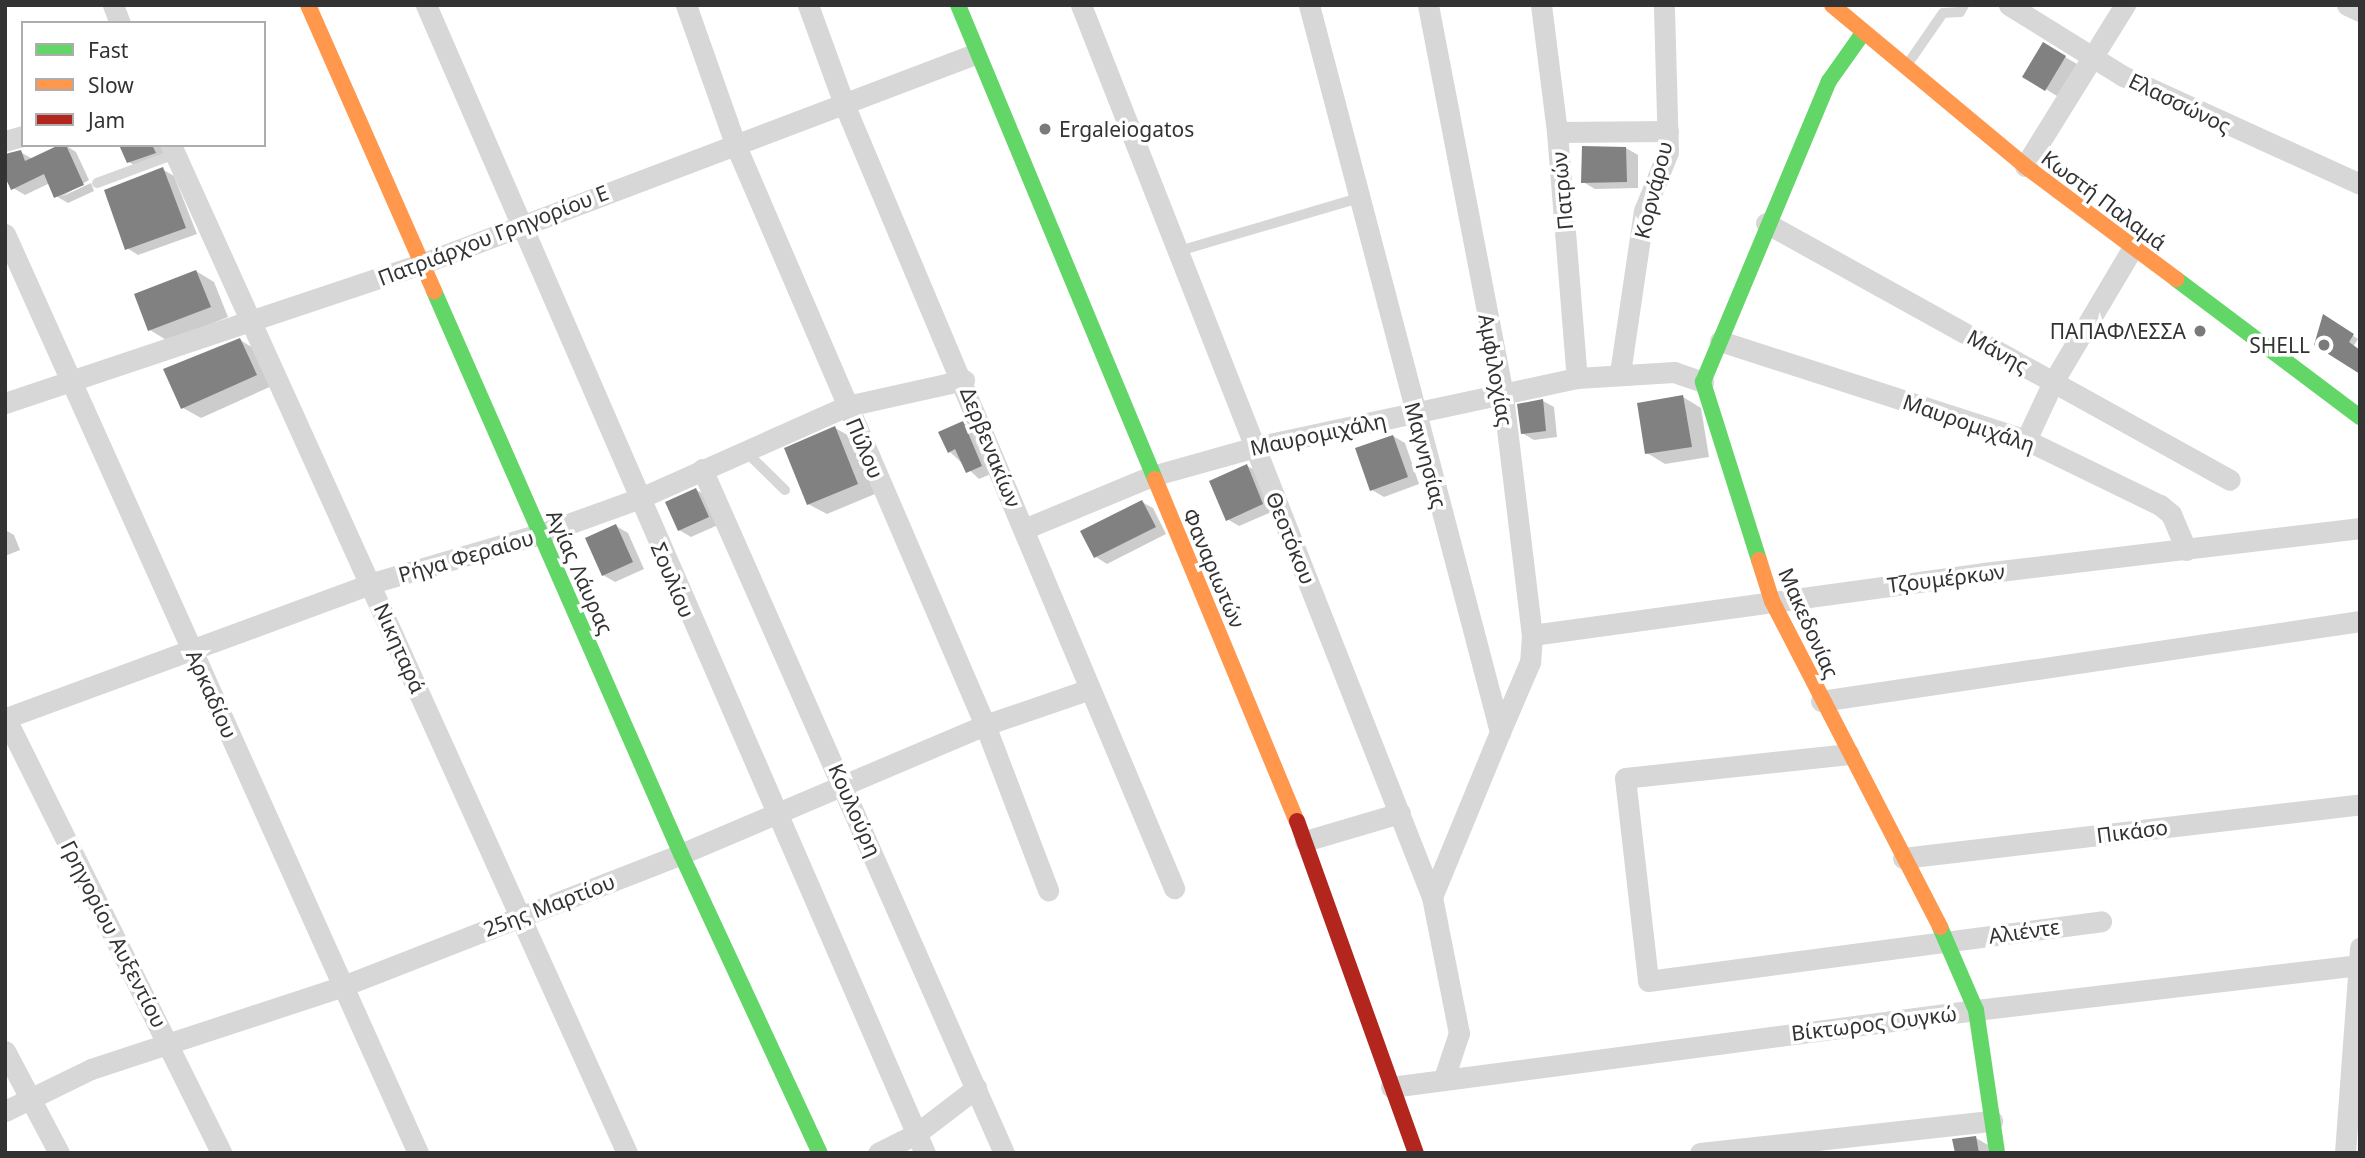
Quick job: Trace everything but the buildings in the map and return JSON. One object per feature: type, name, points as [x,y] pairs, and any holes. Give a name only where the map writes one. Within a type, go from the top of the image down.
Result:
[{"type":"street","name":"Αγίας Λάυρας","points":[[308,5],[681,854],[820,1153]]},
{"type":"street","name":"Σουλίου","points":[[426,5],[518,225],[921,1144]]},
{"type":"street","name":"Πύλου","points":[[686,5],[736,145],[985,725],[1048,890]]},
{"type":"street","name":"Δερβενακίων","points":[[808,5],[844,104],[964,380],[1174,888]]},
{"type":"street","name":"Φαναριωτών","points":[[958,5],[975,54],[1305,841],[1416,1153]]},
{"type":"street","name":"Θεοτόκου","points":[[1081,5],[1432,897],[1459,1034],[1444,1078]]},
{"type":"street","name":"Μαγνησίας","points":[[1309,5],[1500,732]]},
{"type":"street","name":"Αμφιλοχίας","points":[[1428,5],[1503,396],[1532,635],[1530,662],[1500,732]]},
{"type":"street","name":"Πατρών","points":[[1541,5],[1557,132],[1577,378]]},
{"type":"street","name":"Κορνάρου","points":[[1620,373],[1644,211],[1668,152],[1664,5]]},
{"type":"street","name":"Κωστή Παλαμά","points":[[1832,5],[2025,166],[2132,249],[2360,417]]},
{"type":"street","name":"Ελασσώνος","points":[[2009,5],[2093,60],[2278,150],[2360,184]]},
{"type":"street","points":[[2025,166],[2125,5]]},
{"type":"street","points":[[2347,5],[2360,11]]},
{"type":"street","points":[[1703,382],[1766,223],[1829,81],[1863,33]]},
{"type":"street","name":"Πατριάρχου Γρηγορίου Ε","points":[[5,403],[421,264],[975,54]]},
{"type":"street","points":[[1557,132],[1668,131]]},
{"type":"street","name":"Νικηταρά","points":[[173,150],[372,583],[519,917],[627,1153]]},
{"type":"street","name":"Μάνης","points":[[1766,223],[2230,480]]},
{"type":"street","name":"Αρκαδίου","points":[[5,234],[74,379],[191,649],[418,1153]]},
{"type":"street","points":[[2026,440],[2053,382],[2132,249]]},
{"type":"street","name":"Μαυρομιχάλη","points":[[1720,341],[2026,440],[2160,505],[2171,514],[2186,550]]},
{"type":"street","name":"Μαυρομιχάλη","points":[[1024,529],[1152,476],[1255,447],[1577,378],[1620,373],[1674,372],[1703,382]]},
{"type":"street","name":"Ρήγα Φεραίου","points":[[6,718],[372,583],[540,534],[638,499],[847,407],[964,380]]},
{"type":"street","name":"Μακεδονίας","points":[[1703,382],[1772,601],[1821,701],[1948,941],[1976,1010],[1997,1153]]},
{"type":"street","name":"Κουλούρη","points":[[702,469],[843,782],[1004,1153]]},
{"type":"street","name":"Τζουμέρκων","points":[[1532,635],[1772,601],[2360,528]]},
{"type":"street","points":[[1821,701],[2360,621]]},
{"type":"street","name":"25ης Μαρτίου","points":[[5,1111],[90,1069],[343,986],[681,854],[843,782],[985,725],[1090,689]]},
{"type":"street","name":"Γρηγορίου Αυξεντίου","points":[[6,718],[169,1043],[221,1153]]},
{"type":"street","points":[[1432,897],[1500,732]]},
{"type":"street","name":"Αλιέντε","points":[[1850,754],[1625,778],[1648,981],[2101,921]]},
{"type":"street","name":"Πικάσο","points":[[1903,858],[2360,804]]},
{"type":"street","points":[[1305,841],[1400,813]]},
{"type":"street","points":[[2345,1153],[2358,956]]},
{"type":"street","name":"Βίκτωρος Ουγκώ","points":[[1391,1087],[1976,1010],[2358,956]]},
{"type":"street","points":[[5,1051],[59,1153]]},
{"type":"street","points":[[878,1153],[921,1144],[976,1088]]},
{"type":"street","points":[[1700,1153],[1807,1146],[1992,1121]]},
{"type":"lane","points":[[1905,68],[1942,13],[1960,12],[1964,5]]},
{"type":"lane","points":[[97,183],[173,150]]},
{"type":"lane","points":[[1179,251],[1359,198]]},
{"type":"lane","points":[[745,452],[785,490]]},
{"type":"traffic: fast","points":[[958,5],[1155,479]]},
{"type":"traffic: fast","points":[[1759,560],[1703,382],[1829,81],[1863,33]]},
{"type":"traffic: fast","points":[[2176,279],[2360,417]]},
{"type":"traffic: fast","points":[[434,291],[681,854],[820,1153]]},
{"type":"traffic: fast","points":[[1940,927],[1976,1010],[1997,1153]]},
{"type":"traffic: slow","points":[[308,5],[434,291]]},
{"type":"traffic: slow","points":[[1832,5],[2025,166],[2176,279]]},
{"type":"traffic: slow","points":[[1155,479],[1297,821]]},
{"type":"traffic: slow","points":[[1759,560],[1772,601],[1940,927]]},
{"type":"traffic: jam","points":[[1297,821],[1416,1153]]},
{"type":"place","name":"Ergaleiogatos","points":[[1045,129]]},
{"type":"place","name":"ΠΑΠΑΦΛΕΣΣΑ","points":[[2200,331]]},
{"type":"place","name":"SHELL","points":[[2324,345]]}]
